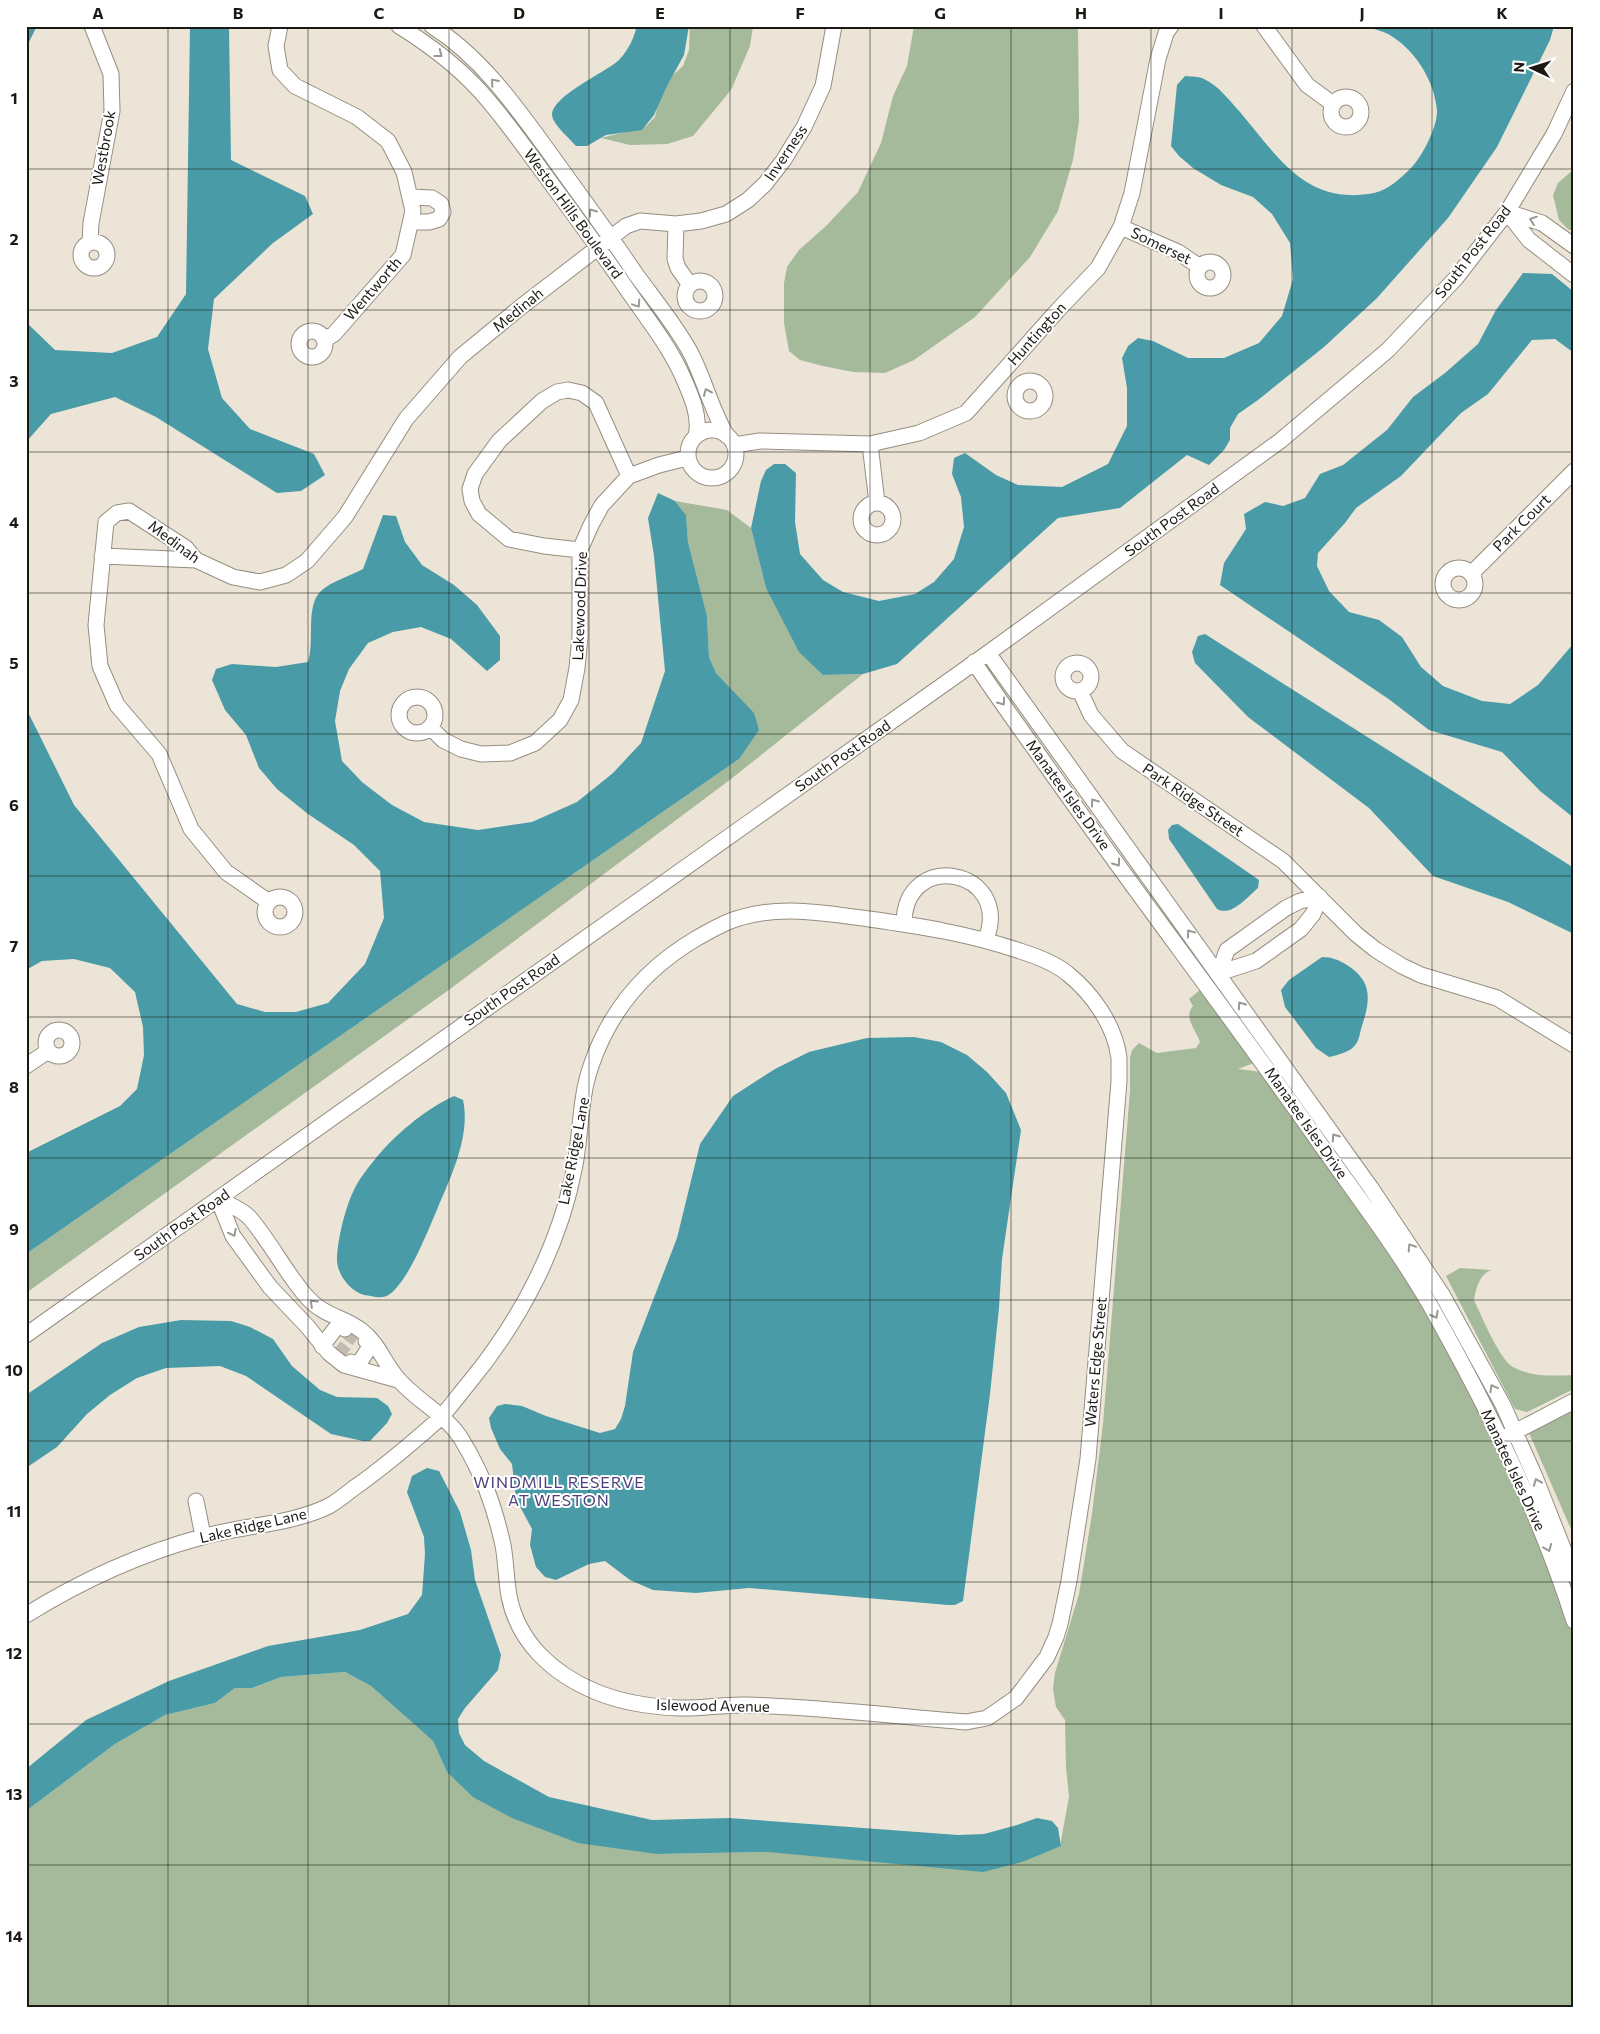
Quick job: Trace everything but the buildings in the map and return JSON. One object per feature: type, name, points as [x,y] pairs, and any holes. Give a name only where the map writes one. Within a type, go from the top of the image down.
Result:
[{"type":"street","name":"Westbrook","points":[[90,243],[91,223],[112,111],[111,74],[92,26]]},
{"type":"street","name":"Wentworth","points":[[280,26],[276,46],[280,70],[295,86],[357,117],[388,141],[404,172],[413,211],[403,255],[334,334],[324,340]]},
{"type":"street","name":"Weston Hills Boulevard","points":[[399,26],[445,59],[479,90],[518,137],[598,247],[664,343],[682,374],[695,409],[698,425],[696,436]]},
{"type":"street","name":"Weston Hills Boulevard","points":[[432,26],[465,51],[494,81],[612,239],[690,350],[716,411],[719,424],[731,441]]},
{"type":"street","name":"Inverness","points":[[598,247],[612,239],[626,226],[640,221],[676,224],[701,221],[726,214],[748,200],[765,184],[784,161],[804,128],[823,86],[834,26]]},
{"type":"street","name":"Huntington","points":[[731,441],[870,444],[919,433],[966,413],[1098,268],[1121,227],[1132,193],[1158,59],[1166,34],[1171,26]]},
{"type":"street","points":[[1264,26],[1308,85],[1333,104]]},
{"type":"street","name":"South Post Road","points":[[26,1335],[988,653],[1280,441],[1388,350],[1456,278],[1507,212],[1554,134],[1574,91]]},
{"type":"street","points":[[410,197],[432,198],[441,204],[443,212],[439,219],[429,222],[411,222]]},
{"type":"street","points":[[1507,212],[1529,240],[1574,275]]},
{"type":"street","points":[[1507,212],[1542,223],[1574,246]]},
{"type":"street","points":[[676,224],[675,259],[678,268],[690,285]]},
{"type":"street","name":"Somerset","points":[[1121,227],[1178,252],[1200,267]]},
{"type":"street","points":[[1529,240],[1558,253],[1574,265]]},
{"type":"street","name":"Medinah","points":[[269,902],[226,872],[191,829],[159,754],[117,705],[100,666],[96,625],[106,522],[116,513],[129,511],[186,548],[196,560],[234,577],[260,582],[286,575],[307,562],[345,517],[406,419],[460,358],[522,306],[598,247]]},
{"type":"street","points":[[1001,374],[1018,388]]},
{"type":"street","points":[[580,550],[544,546],[509,539],[479,514],[472,501],[470,489],[475,474],[499,441],[542,401],[557,392],[568,390],[582,393],[596,403],[629,476]]},
{"type":"street","points":[[713,430],[731,441],[736,458],[729,472],[718,478],[711,479],[696,473],[687,458],[688,447],[696,436],[713,430]]},
{"type":"street","points":[[870,444],[877,503]]},
{"type":"street","name":"Lakewood Drive","points":[[430,727],[443,740],[461,749],[481,754],[510,753],[535,743],[560,720],[571,700],[577,668],[580,637],[580,550],[590,525],[602,505],[629,476],[659,465],[687,458]]},
{"type":"street","name":"Park Court","points":[[1471,574],[1574,471]]},
{"type":"street","points":[[102,556],[196,560]]},
{"type":"street","name":"Manatee Isles Drive","points":[[988,653],[1219,973],[1363,1177],[1443,1296],[1503,1405],[1508,1435],[1574,1621]]},
{"type":"street","name":"Manatee Isles Drive","points":[[974,662],[1390,1242],[1535,1476],[1574,1576]]},
{"type":"street","name":"Park Ridge Street","points":[[1080,691],[1091,715],[1122,751],[1283,861],[1356,934],[1376,950],[1421,975],[1497,998],[1574,1046]]},
{"type":"street","points":[[904,924],[906,904],[917,887],[935,876],[955,876],[974,884],[987,900],[991,920],[986,939]]},
{"type":"street","points":[[1219,973],[1227,950],[1300,901],[1320,897]]},
{"type":"street","points":[[1206,985],[1219,973],[1256,961],[1290,937],[1314,914],[1320,897]]},
{"type":"street","name":"Lake Ridge Lane","points":[[26,1615],[95,1576],[144,1555],[204,1536],[304,1516],[332,1505],[382,1469],[441,1416],[491,1356],[520,1312],[551,1247],[566,1202],[575,1165],[583,1102],[590,1067],[604,1034],[624,1000],[649,972],[677,950],[706,933],[738,918],[789,910],[939,929],[986,939],[1036,956],[1067,973],[1095,1001],[1112,1032]]},
{"type":"street","points":[[1276,916],[1290,937]]},
{"type":"street","name":"Waters Edge Street","points":[[1030,1682],[1047,1657],[1058,1631],[1069,1581],[1088,1459],[1119,1081],[1118,1058],[1112,1032]]},
{"type":"street","points":[[26,1066],[48,1051]]},
{"type":"street","points":[[1350,1186],[1363,1177]]},
{"type":"street","points":[[218,1199],[247,1216],[306,1296],[319,1308],[349,1331],[373,1342]]},
{"type":"street","points":[[218,1199],[233,1236],[270,1287],[307,1326],[356,1368]]},
{"type":"street","points":[[349,1331],[362,1331],[373,1342],[398,1380]]},
{"type":"street","points":[[349,1331],[329,1353],[344,1365],[398,1380]]},
{"type":"street","points":[[356,1368],[373,1342]]},
{"type":"street","name":"Islewood Avenue","points":[[398,1380],[441,1416],[460,1437],[487,1486],[504,1548],[510,1598],[521,1629],[529,1643],[543,1660],[562,1674],[596,1692],[646,1705],[680,1708],[744,1705],[966,1722],[987,1718],[1016,1698],[1030,1682]]},
{"type":"street","points":[[1508,1435],[1574,1401]]},
{"type":"street","points":[[196,1501],[204,1536]]},
{"type":"green space","points":[[690,26],[753,26],[750,46],[731,90],[693,136],[667,144],[630,145],[601,138],[645,127],[655,117],[662,85],[683,66],[689,50]]},
{"type":"green space","points":[[914,26],[1078,26],[1079,122],[1073,160],[1058,211],[1030,257],[975,317],[914,360],[885,373],[853,372],[800,360],[789,351],[784,323],[784,283],[787,267],[799,250],[826,226],[858,192],[881,143],[893,96],[907,66]]},
{"type":"green space","points":[[1574,169],[1574,230],[1569,230],[1559,220],[1553,195],[1558,183]]},
{"type":"green space","points":[[675,501],[727,510],[751,528],[766,588],[823,675],[863,674],[731,779],[450,989],[26,1293],[26,1254],[739,759],[732,690],[716,673],[709,657],[707,616],[688,542],[686,515]]},
{"type":"green space","points":[[1206,985],[1254,1063],[1238,1069],[1269,1073],[1358,1197],[1501,1439],[1574,1621],[1574,2008],[26,2008],[26,1811],[115,1744],[165,1715],[215,1703],[235,1688],[252,1688],[281,1677],[345,1672],[371,1686],[433,1741],[447,1772],[657,1854],[1060,1846],[1069,1797],[1065,1720],[1056,1707],[1053,1689],[1055,1673],[1079,1594],[1092,1514],[1103,1424],[1130,1091],[1130,1058],[1132,1050],[1139,1043],[1157,1053],[1196,1048],[1200,1042],[1191,1024],[1189,1015],[1193,1006],[1189,999]]},
{"type":"green space","points":[[1460,1268],[1491,1270],[1481,1279],[1474,1300],[1491,1336],[1508,1363],[1527,1373],[1551,1376],[1574,1375],[1574,1389],[1527,1412],[1515,1409],[1446,1276]]},
{"type":"green space","points":[[1574,1402],[1574,1536],[1526,1426]]},
{"type":"water","points":[[26,26],[37,26],[26,48]]},
{"type":"water","points":[[190,26],[229,26],[231,160],[305,196],[313,214],[273,243],[214,299],[208,349],[222,398],[250,429],[314,454],[325,475],[301,491],[277,493],[156,417],[115,397],[51,414],[26,442],[26,322],[55,350],[112,353],[157,337],[186,294]]},
{"type":"water","points":[[637,26],[689,26],[684,55],[654,115],[642,130],[606,135],[587,146],[576,146],[555,123],[553,111],[558,103],[578,86],[619,60],[630,44]]},
{"type":"water","points":[[1365,26],[1554,26],[1550,40],[1497,147],[1448,218],[1377,298],[1324,347],[1238,414],[1230,428],[1230,440],[1224,450],[1209,465],[1187,455],[1120,508],[1058,518],[897,664],[863,674],[823,675],[799,652],[766,588],[751,528],[761,481],[766,470],[774,464],[785,464],[796,473],[795,522],[800,554],[823,580],[843,592],[879,601],[915,594],[934,582],[954,559],[964,527],[961,497],[952,474],[954,458],[965,453],[996,475],[1018,485],[1062,487],[1108,464],[1127,426],[1127,388],[1122,358],[1128,346],[1138,338],[1153,341],[1188,358],[1224,358],[1259,343],[1282,316],[1293,279],[1290,243],[1272,214],[1253,197],[1221,185],[1193,168],[1171,146],[1177,85],[1185,76],[1202,78],[1214,85],[1232,103],[1281,161],[1312,185],[1330,192],[1350,195],[1374,193],[1399,180],[1415,163],[1432,132],[1437,117],[1437,110],[1428,78],[1417,59],[1390,35]]},
{"type":"water","points":[[1523,273],[1552,274],[1574,292],[1574,353],[1555,339],[1532,340],[1488,394],[1461,413],[1401,476],[1356,508],[1318,553],[1317,566],[1329,591],[1349,612],[1379,620],[1402,637],[1421,667],[1443,686],[1482,701],[1510,704],[1538,685],[1574,643],[1574,818],[1540,791],[1502,752],[1429,730],[1390,700],[1220,585],[1224,563],[1246,529],[1244,514],[1265,502],[1283,506],[1305,498],[1320,474],[1343,465],[1387,430],[1413,397],[1445,373],[1478,344],[1496,310]]},
{"type":"water","points":[[658,493],[675,501],[686,515],[688,542],[707,616],[709,657],[716,673],[754,713],[759,730],[739,759],[26,1254],[26,1153],[120,1106],[137,1089],[144,1055],[143,1027],[135,992],[110,968],[74,959],[42,961],[26,970],[26,708],[74,805],[237,1004],[265,1012],[296,1012],[328,1003],[365,964],[384,918],[380,871],[354,845],[308,814],[277,789],[259,768],[246,735],[225,710],[212,680],[216,669],[232,664],[276,667],[308,662],[313,605],[316,597],[330,585],[363,569],[383,515],[396,516],[405,542],[422,565],[454,585],[477,605],[500,636],[500,660],[487,671],[451,639],[421,627],[393,632],[368,643],[349,669],[340,691],[335,721],[342,761],[362,782],[392,805],[424,822],[478,830],[532,822],[577,802],[613,773],[641,743],[665,671],[654,556],[648,518]]},
{"type":"water","points":[[1205,634],[1574,868],[1574,934],[1508,902],[1433,876],[1369,808],[1248,717],[1195,663],[1192,652],[1198,636]]},
{"type":"water","points":[[1178,824],[1259,880],[1258,888],[1234,908],[1223,911],[1217,909],[1169,839],[1168,830],[1172,825]]},
{"type":"water","points":[[1322,957],[1338,960],[1356,972],[1362,978],[1368,993],[1366,1010],[1354,1047],[1329,1057],[1316,1048],[1285,1007],[1281,990],[1289,980]]},
{"type":"water","points":[[914,1037],[941,1042],[967,1055],[987,1072],[1006,1093],[1021,1130],[1002,1259],[990,1394],[963,1601],[955,1605],[948,1605],[749,1588],[696,1593],[653,1590],[630,1580],[605,1561],[589,1564],[556,1580],[545,1577],[536,1567],[530,1545],[532,1529],[516,1499],[512,1464],[500,1449],[491,1428],[489,1418],[497,1406],[505,1404],[522,1406],[546,1416],[600,1433],[615,1429],[621,1419],[625,1406],[633,1352],[677,1238],[700,1144],[733,1096],[775,1069],[809,1052],[867,1038]]},
{"type":"water","points":[[454,1096],[463,1100],[465,1114],[462,1143],[447,1185],[416,1256],[404,1278],[387,1296],[377,1297],[359,1293],[342,1277],[337,1261],[343,1222],[353,1192],[370,1165],[399,1134],[420,1116]]},
{"type":"water","points":[[181,1320],[231,1321],[250,1327],[273,1339],[292,1366],[320,1390],[337,1397],[377,1398],[388,1406],[392,1414],[387,1423],[370,1441],[363,1441],[331,1434],[246,1376],[220,1366],[166,1368],[137,1378],[110,1395],[87,1414],[57,1447],[26,1468],[26,1395],[102,1343],[139,1327]]},
{"type":"water","points":[[427,1468],[439,1471],[460,1512],[471,1550],[475,1580],[501,1655],[498,1670],[465,1708],[458,1719],[459,1733],[465,1745],[484,1761],[549,1797],[652,1820],[729,1818],[958,1835],[984,1834],[1037,1818],[1052,1821],[1058,1828],[1061,1846],[1022,1862],[983,1872],[768,1852],[657,1854],[578,1843],[512,1818],[473,1797],[447,1772],[433,1741],[371,1686],[345,1672],[281,1677],[252,1688],[235,1688],[215,1703],[165,1715],[115,1744],[26,1811],[26,1769],[86,1720],[169,1681],[268,1646],[360,1630],[408,1614],[422,1595],[425,1554],[424,1537],[407,1492],[412,1476]]},
{"type":"tunnel","points":[[347,1332],[357,1339]]},
{"type":"tunnel","points":[[336,1347],[346,1355]]},
{"type":"district","name":"WINDMILL RESERVE AT WESTON","points":[[559,1491]]}]
